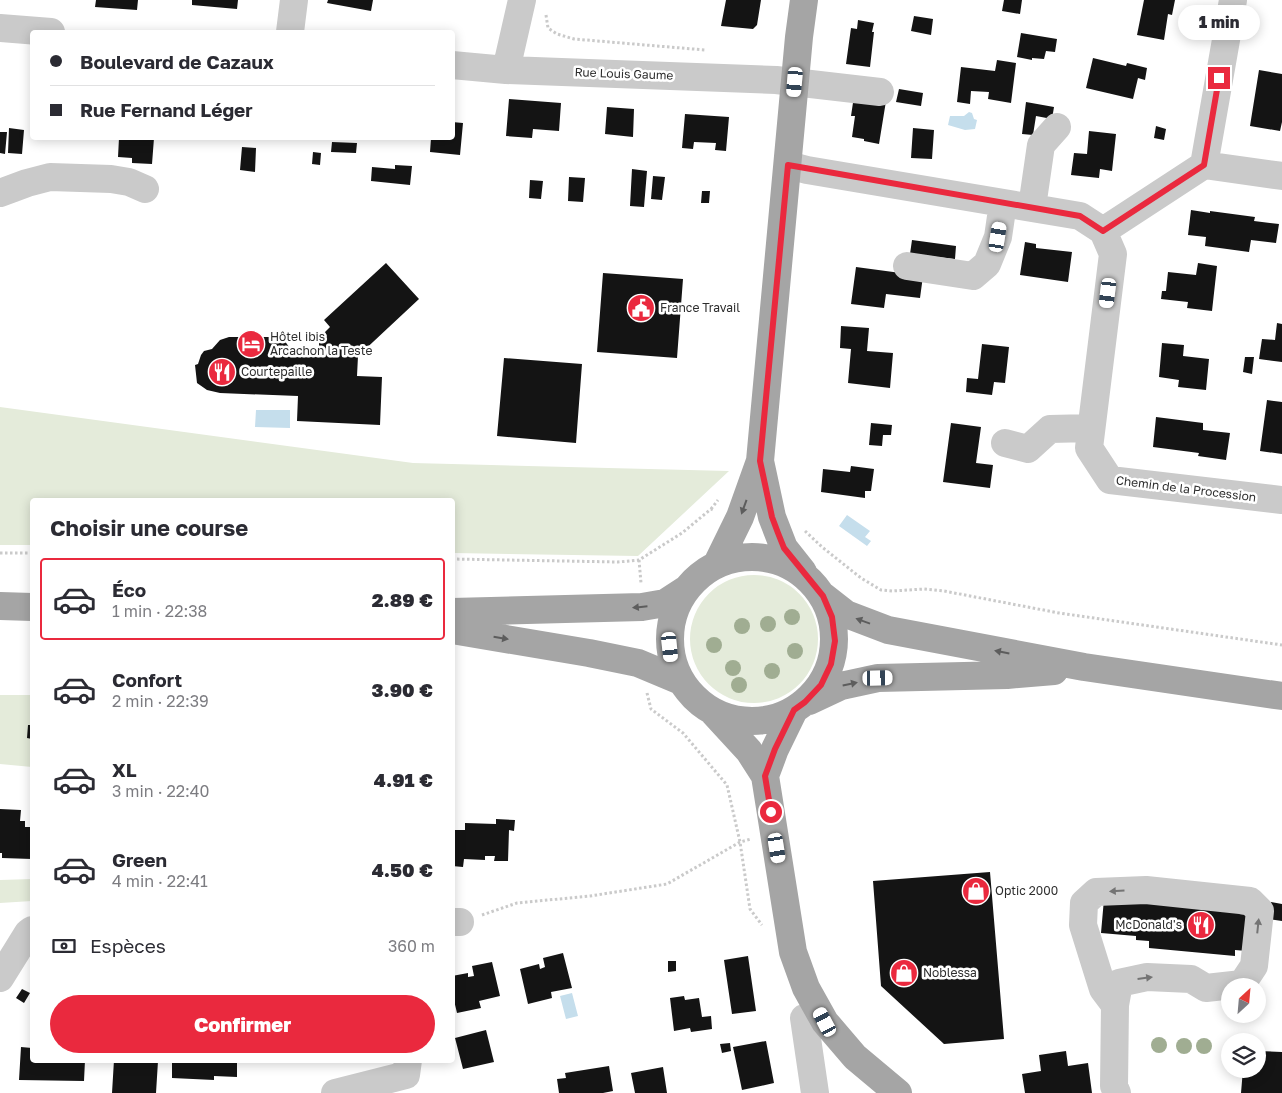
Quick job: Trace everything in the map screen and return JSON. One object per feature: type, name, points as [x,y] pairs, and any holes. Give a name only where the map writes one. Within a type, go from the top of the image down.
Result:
[{"type":"main road","points":[[717,564],[740,517],[760,461],[804,0]]},
{"type":"main road","points":[[760,461],[772,517],[784,548],[815,586],[832,617],[835,641],[831,664],[821,685],[800,706],[775,749],[765,776]]},
{"type":"main road","points":[[455,612],[642,607],[664,603],[685,590],[699,575],[717,564],[740,557],[764,557],[786,564],[815,586],[846,614],[888,630],[1084,667],[1282,696]]},
{"type":"main road","points":[[685,590],[674,611],[669,635],[672,659],[681,681],[696,699],[714,712],[749,750],[765,776],[793,952],[806,988],[825,1022],[855,1057],[898,1093]]},
{"type":"main road","points":[[0,606],[30,607]]},
{"type":"main road","points":[[455,630],[589,652],[638,663],[681,681]]},
{"type":"main road","points":[[714,712],[734,720],[755,721],[775,718],[841,686],[878,678],[1008,675],[1084,667]]},
{"type":"street","points":[[290,30],[294,0]]},
{"type":"street","points":[[1204,165],[1226,2]]},
{"type":"street","points":[[506,70],[534,6]]},
{"type":"street","points":[[0,28],[30,30]]},
{"type":"street","name":"Rue Louis Gaume","points":[[455,66],[795,82],[880,92]]},
{"type":"street","points":[[1032,207],[1041,145],[1057,128]]},
{"type":"street","points":[[788,165],[1080,216],[1103,231],[1204,165],[1282,176]]},
{"type":"street","points":[[0,193],[27,182],[50,177],[111,179],[129,182],[145,189]]},
{"type":"street","points":[[907,266],[973,276],[987,264],[998,237],[1003,203]]},
{"type":"street","name":"Chemin de la Procession","points":[[1103,231],[1113,254],[1089,448],[1110,480],[1282,500]]},
{"type":"street","points":[[1006,443],[1028,449],[1050,429],[1091,428]]},
{"type":"street","points":[[1115,1005],[1103,989],[1083,925],[1084,903],[1096,892],[1146,890],[1250,901],[1260,911],[1254,966],[1242,984],[1206,988],[1191,979],[1147,977],[1120,983],[1115,1005],[1114,1086],[1117,1093]]},
{"type":"street","points":[[0,978],[30,931]]},
{"type":"street","points":[[804,1018],[815,1093]]},
{"type":"street","points":[[335,1093],[406,1074],[408,1063]]},
{"type":"path","points":[[534,6],[548,28],[557,34],[574,39],[714,51]]},
{"type":"path","points":[[455,559],[618,562],[639,560],[682,533],[711,509],[740,517]]},
{"type":"path","points":[[804,530],[822,547],[862,578],[882,590],[892,592],[924,589],[944,591],[1059,613],[1282,645]]},
{"type":"path","points":[[0,553],[30,553]]},
{"type":"path","points":[[456,922],[517,903],[590,896],[667,884],[740,842],[774,831]]},
{"type":"green space","points":[[0,407],[413,463],[729,471],[638,556],[455,553],[455,498],[30,498],[30,545],[0,545]]},
{"type":"green space","points":[[754,575],[779,580],[799,594],[813,614],[818,639],[813,664],[799,684],[779,698],[754,703],[729,698],[709,684],[695,664],[690,639],[695,614],[709,594],[729,580]]},
{"type":"green space","points":[[0,695],[30,695],[30,767],[0,764]]},
{"type":"green space","points":[[30,879],[30,901],[0,903],[0,880]]},
{"type":"water","points":[[969,112],[977,120],[975,129],[965,130],[948,125],[950,116],[964,116]]},
{"type":"water","points":[[256,410],[290,410],[290,428],[255,427]]},
{"type":"water","points":[[847,515],[870,531],[865,537],[871,541],[867,546],[839,526]]},
{"type":"water","points":[[572,993],[578,1016],[566,1019],[560,996]]},
{"type":"building","points":[[96,0],[138,0],[137,10],[95,7]]},
{"type":"building","points":[[192,0],[238,0],[237,9],[192,5]]},
{"type":"building","points":[[328,0],[373,0],[371,11],[327,3]]},
{"type":"building","points":[[726,0],[761,0],[757,25],[753,29],[721,26]]},
{"type":"building","points":[[1004,0],[1022,0],[1020,14],[1002,11]]},
{"type":"building","points":[[1144,0],[1175,0],[1172,15],[1168,14],[1164,40],[1137,35]]},
{"type":"building","points":[[914,16],[933,19],[931,35],[911,31]]},
{"type":"building","points":[[858,20],[874,23],[870,67],[846,64],[851,28],[857,29]]},
{"type":"building","points":[[1021,33],[1057,39],[1055,52],[1046,51],[1044,59],[1032,58],[1032,60],[1017,57]]},
{"type":"building","points":[[1093,58],[1126,66],[1127,63],[1147,68],[1145,80],[1138,78],[1133,99],[1086,88]]},
{"type":"building","points":[[997,60],[1016,63],[1011,103],[988,99],[989,92],[971,91],[970,104],[957,102],[961,67],[995,71]]},
{"type":"building","points":[[1259,70],[1282,74],[1282,122],[1280,131],[1250,126]]},
{"type":"building","points":[[899,89],[923,93],[921,106],[896,102]]},
{"type":"building","points":[[854,96],[886,101],[879,144],[852,137],[855,116],[851,116]]},
{"type":"building","points":[[509,99],[561,103],[559,131],[533,129],[532,138],[506,136]]},
{"type":"building","points":[[1026,102],[1054,107],[1052,119],[1036,116],[1033,135],[1022,134]]},
{"type":"building","points":[[607,107],[634,109],[633,137],[605,134]]},
{"type":"building","points":[[685,114],[729,117],[726,151],[715,150],[716,143],[694,142],[693,149],[682,148]]},
{"type":"building","points":[[455,122],[463,123],[460,155],[430,152],[431,140],[455,140]]},
{"type":"building","points":[[1156,126],[1166,129],[1164,140],[1154,138]]},
{"type":"building","points":[[9,128],[24,130],[22,154],[8,153]]},
{"type":"building","points":[[913,128],[934,130],[932,159],[911,158]]},
{"type":"building","points":[[1089,131],[1116,134],[1112,171],[1100,169],[1099,178],[1071,175],[1074,153],[1087,154]]},
{"type":"building","points":[[0,132],[7,132],[5,154],[0,153]]},
{"type":"building","points":[[119,140],[154,140],[152,164],[132,163],[132,158],[118,157]]},
{"type":"building","points":[[332,142],[357,143],[356,153],[331,152]]},
{"type":"building","points":[[242,147],[256,148],[255,172],[240,170]]},
{"type":"building","points":[[313,152],[321,153],[320,165],[312,164]]},
{"type":"building","points":[[395,165],[412,166],[410,185],[371,181],[372,167],[395,169]]},
{"type":"building","points":[[632,169],[647,171],[644,207],[630,206]]},
{"type":"building","points":[[653,176],[665,177],[662,200],[651,199]]},
{"type":"building","points":[[569,177],[585,178],[583,202],[568,201]]},
{"type":"building","points":[[530,180],[543,181],[541,199],[529,198]]},
{"type":"building","points":[[702,191],[710,191],[709,203],[701,203]]},
{"type":"building","points":[[1191,210],[1255,217],[1254,221],[1279,224],[1276,243],[1251,240],[1249,252],[1205,246],[1206,237],[1188,235]]},
{"type":"building","points":[[912,240],[956,246],[955,259],[910,254]]},
{"type":"building","points":[[1025,242],[1036,244],[1036,248],[1072,252],[1068,282],[1020,275]]},
{"type":"building","name":"Hôtel ibis Arcachon la Teste","points":[[386,263],[419,299],[358,356],[357,376],[382,377],[380,425],[297,421],[298,396],[220,393],[207,390],[197,383],[195,365],[198,364],[201,355],[204,351],[212,349],[220,340],[229,337],[282,337],[289,347],[319,349],[319,338],[330,327],[324,320]]},
{"type":"building","points":[[1198,263],[1217,266],[1212,311],[1187,308],[1188,302],[1161,299],[1162,291],[1166,291],[1168,272],[1196,275]]},
{"type":"building","points":[[856,267],[923,276],[920,298],[886,294],[884,308],[851,304]]},
{"type":"building","name":"France Travail","points":[[603,273],[683,279],[677,358],[597,352]]},
{"type":"building","points":[[1277,323],[1282,324],[1282,362],[1259,359],[1262,339],[1275,340]]},
{"type":"building","points":[[841,326],[869,328],[867,351],[893,353],[890,388],[848,383],[851,349],[840,348]]},
{"type":"building","points":[[1162,343],[1184,345],[1183,356],[1209,359],[1206,390],[1178,387],[1179,380],[1159,377]]},
{"type":"building","points":[[982,344],[1009,347],[1005,383],[994,382],[992,395],[966,392],[967,378],[978,379]]},
{"type":"building","points":[[1245,357],[1254,357],[1252,374],[1243,372]]},
{"type":"building","points":[[504,358],[582,364],[576,443],[497,436]]},
{"type":"building","points":[[1267,400],[1282,402],[1282,454],[1260,451]]},
{"type":"building","points":[[1156,417],[1203,423],[1203,430],[1230,433],[1226,460],[1198,456],[1199,453],[1153,447]]},
{"type":"building","points":[[871,423],[892,425],[891,435],[883,435],[882,446],[869,445]]},
{"type":"building","points":[[951,423],[981,427],[976,463],[993,465],[990,488],[943,482]]},
{"type":"building","points":[[851,466],[874,469],[871,491],[865,491],[865,498],[821,492],[823,469],[850,472]]},
{"type":"building","points":[[28,725],[30,725],[30,739],[27,738]]},
{"type":"building","points":[[0,809],[21,810],[20,821],[25,821],[25,827],[30,827],[30,859],[2,858],[2,853],[0,853]]},
{"type":"building","points":[[496,819],[515,820],[514,831],[509,830],[508,861],[494,861],[495,856],[485,856],[485,860],[464,859],[463,867],[455,866],[455,830],[465,830],[465,823],[496,824]]},
{"type":"building","points":[[990,872],[1004,1039],[944,1044],[881,986],[873,881]]},
{"type":"building","name":"McDonald's","points":[[1104,899],[1240,904],[1239,914],[1248,915],[1247,951],[1235,950],[1235,956],[1149,948],[1149,941],[1136,940],[1136,936],[1101,933]]},
{"type":"building","points":[[1271,902],[1282,904],[1282,921],[1269,919]]},
{"type":"building","points":[[563,953],[572,988],[551,992],[552,998],[528,1004],[520,969],[539,964],[540,969],[545,967],[543,958]]},
{"type":"building","points":[[748,956],[756,1011],[732,1014],[724,960]]},
{"type":"building","points":[[668,961],[676,961],[676,971],[668,972]]},
{"type":"building","points":[[492,962],[500,996],[479,1001],[481,1008],[457,1013],[455,1005],[455,975],[468,973],[468,977],[474,976],[472,966]]},
{"type":"building","points":[[22,989],[30,993],[24,1003],[16,998]]},
{"type":"building","points":[[684,996],[685,1000],[699,998],[702,1017],[711,1016],[712,1029],[691,1032],[690,1028],[674,1031],[670,998]]},
{"type":"building","points":[[486,1030],[494,1062],[463,1069],[455,1038]]},
{"type":"building","points":[[766,1041],[774,1083],[742,1090],[733,1047]]},
{"type":"building","points":[[730,1043],[731,1051],[722,1053],[720,1044]]},
{"type":"building","points":[[21,1047],[30,1048],[30,1063],[85,1063],[84,1081],[19,1080]]},
{"type":"building","points":[[1066,1051],[1068,1066],[1088,1063],[1092,1093],[1025,1093],[1022,1074],[1041,1071],[1039,1055]]},
{"type":"building","points":[[1266,1051],[1282,1052],[1282,1093],[1241,1093],[1242,1078],[1266,1078]]},
{"type":"building","points":[[114,1063],[158,1063],[156,1093],[112,1093]]},
{"type":"building","points":[[172,1063],[237,1063],[237,1077],[214,1076],[214,1080],[172,1078]]},
{"type":"building","points":[[609,1066],[613,1091],[603,1093],[559,1093],[557,1079],[566,1078],[565,1073]]},
{"type":"building","points":[[663,1067],[667,1093],[635,1093],[631,1073]]},
{"type":"place","name":"France Travail","points":[[641,308]]},
{"type":"place","name":"Hôtel ibis Arcachon la Teste","points":[[251,344]]},
{"type":"place","name":"Courtepaille","points":[[222,372]]},
{"type":"place","name":"Optic 2000","points":[[976,891]]},
{"type":"place","name":"McDonald's","points":[[1201,925]]},
{"type":"place","name":"Noblessa","points":[[904,973]]},
{"type":"route","points":[[771,812],[765,776],[775,749],[794,710],[805,702],[821,685],[831,664],[835,641],[832,617],[823,596],[784,548],[772,517],[760,461],[788,165],[806,170],[1080,216],[1103,231],[1204,165],[1219,78]]}]
